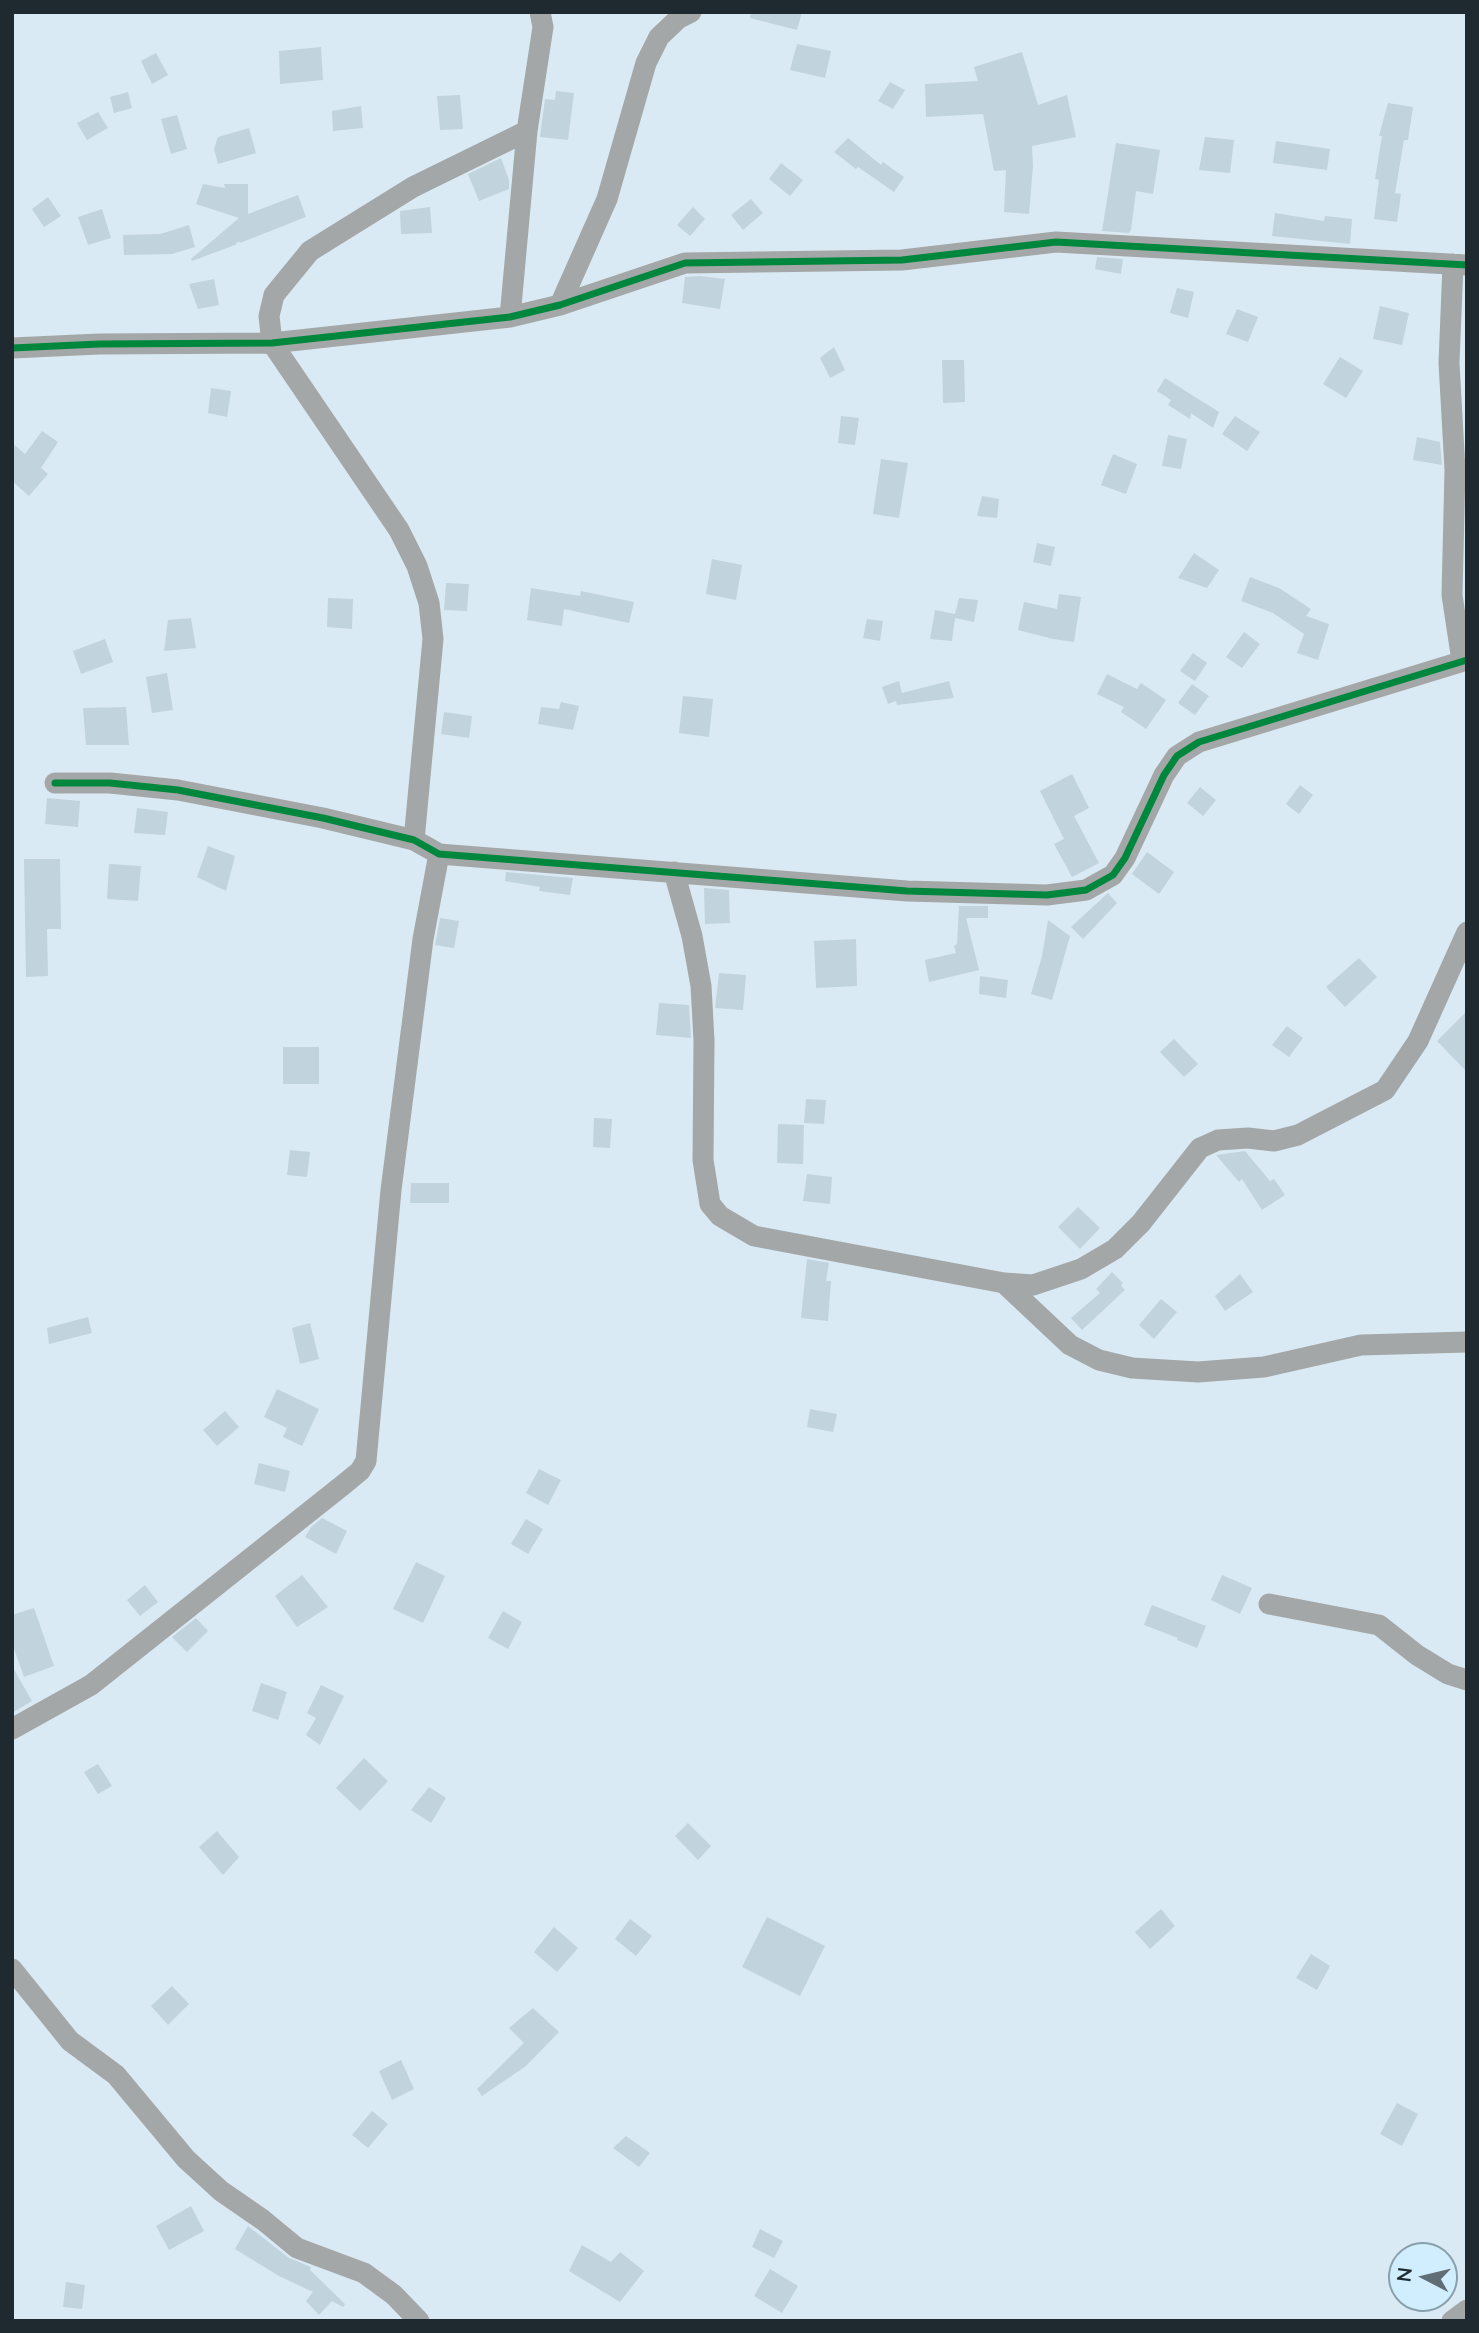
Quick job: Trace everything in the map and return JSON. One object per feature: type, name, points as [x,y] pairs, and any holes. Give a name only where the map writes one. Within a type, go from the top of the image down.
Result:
[{"type":"street","points":[[510,317],[527,131],[544,27],[540,12]]},
{"type":"street","points":[[560,305],[607,199],[646,63],[659,37],[679,18],[691,12]]},
{"type":"street","points":[[414,840],[433,639],[429,603],[417,566],[399,530],[272,343],[269,316],[275,295],[310,251],[414,187],[527,131]]},
{"type":"street","points":[[12,348],[99,344],[272,343],[510,317],[560,305],[685,263],[902,260],[1056,242],[1460,265],[1449,363],[1455,470],[1451,595],[1464,660],[1199,743],[1177,756],[1164,775],[1125,858],[1113,875],[1086,890],[1047,895],[907,891],[439,854],[414,840],[323,818],[178,790],[110,783],[55,783]]},
{"type":"street","points":[[12,1730],[91,1685],[343,1485],[360,1471],[366,1461],[391,1190],[423,939],[439,854]]},
{"type":"street","points":[[674,872],[692,936],[701,986],[704,1040],[703,1160],[710,1204],[720,1216],[754,1236],[1004,1283],[1033,1285],[1081,1269],[1115,1249],[1141,1223],[1200,1148],[1218,1140],[1248,1138],[1274,1141],[1298,1135],[1385,1090],[1418,1041],[1467,932]]},
{"type":"street","points":[[1004,1283],[1070,1345],[1099,1360],[1132,1368],[1198,1372],[1264,1367],[1361,1345],[1467,1342]]},
{"type":"street","points":[[1269,1604],[1379,1625],[1448,1674],[1467,1680]]},
{"type":"street","points":[[12,1969],[70,2041],[116,2075],[186,2159],[222,2191],[264,2220],[297,2248],[364,2273],[394,2295],[419,2321]]},
{"type":"street","points":[[1452,2321],[1467,2310]]},
{"type":"building","points":[[751,12],[802,12],[797,30],[750,18]]},
{"type":"building","points":[[797,44],[831,51],[825,78],[790,70]]},
{"type":"building","points":[[321,47],[323,80],[280,84],[279,51]]},
{"type":"building","points":[[1022,52],[1038,105],[1067,95],[1076,137],[1032,146],[1029,214],[1004,212],[1006,170],[994,171],[983,114],[926,117],[925,84],[978,81],[974,67]]},
{"type":"building","points":[[156,53],[168,75],[152,84],[141,61]]},
{"type":"building","points":[[890,82],[905,90],[893,109],[878,101]]},
{"type":"building","points":[[556,91],[574,93],[568,140],[540,137],[545,99],[555,100]]},
{"type":"building","points":[[128,92],[132,108],[114,113],[110,97]]},
{"type":"building","points":[[460,95],[463,129],[440,130],[437,96]]},
{"type":"building","points":[[1388,103],[1413,107],[1395,193],[1401,194],[1397,222],[1374,219],[1379,180],[1375,179],[1382,136],[1379,136]]},
{"type":"building","points":[[361,106],[363,128],[333,131],[332,111]]},
{"type":"building","points":[[98,112],[108,128],[87,140],[77,123]]},
{"type":"building","points":[[177,115],[187,149],[171,154],[161,119]]},
{"type":"building","points":[[249,128],[256,153],[218,164],[214,149],[218,137]]},
{"type":"building","points":[[1205,137],[1234,140],[1230,173],[1199,170]]},
{"type":"building","points":[[848,138],[881,165],[883,162],[904,177],[894,192],[834,152]]},
{"type":"building","points":[[1276,141],[1330,149],[1327,170],[1273,163]]},
{"type":"building","points":[[1116,143],[1160,150],[1153,194],[1136,191],[1129,233],[1102,231]]},
{"type":"building","points":[[501,158],[509,180],[509,189],[479,201],[468,174]]},
{"type":"building","points":[[781,163],[803,180],[790,196],[769,179]]},
{"type":"building","points":[[203,184],[225,188],[224,184],[248,184],[248,214],[298,195],[306,217],[192,261],[191,259],[239,218],[196,204]]},
{"type":"building","points":[[48,197],[61,216],[44,227],[32,209]]},
{"type":"building","points":[[751,199],[763,213],[743,230],[731,215]]},
{"type":"building","points":[[430,207],[432,233],[401,234],[400,211]]},
{"type":"building","points":[[693,207],[705,219],[690,236],[677,225]]},
{"type":"building","points":[[102,209],[111,238],[88,245],[78,217]]},
{"type":"building","points":[[1275,213],[1324,221],[1325,216],[1352,219],[1350,244],[1272,236]]},
{"type":"building","points":[[189,225],[195,247],[172,254],[124,255],[123,235],[160,234]]},
{"type":"building","points":[[1097,257],[1123,259],[1121,274],[1095,269]]},
{"type":"building","points":[[685,277],[725,279],[720,309],[682,303]]},
{"type":"building","points":[[214,279],[219,305],[198,309],[189,284]]},
{"type":"building","points":[[1177,288],[1194,292],[1188,318],[1170,313]]},
{"type":"building","points":[[1380,306],[1409,313],[1402,345],[1373,339]]},
{"type":"building","points":[[1237,309],[1258,317],[1248,342],[1226,334]]},
{"type":"building","points":[[834,347],[845,370],[830,378],[820,358]]},
{"type":"building","points":[[1340,357],[1363,371],[1346,398],[1323,384]]},
{"type":"building","points":[[942,360],[964,360],[965,402],[943,403]]},
{"type":"building","points":[[1165,378],[1219,412],[1213,428],[1191,413],[1190,419],[1168,405],[1171,400],[1157,391]]},
{"type":"building","points":[[211,388],[231,391],[227,417],[208,413]]},
{"type":"building","points":[[841,416],[859,418],[855,445],[838,443]]},
{"type":"building","points":[[1235,416],[1260,432],[1247,451],[1222,434]]},
{"type":"building","points":[[42,431],[58,442],[41,468],[48,474],[29,496],[12,481],[12,443],[25,454]]},
{"type":"building","points":[[1168,435],[1187,439],[1181,469],[1162,466]]},
{"type":"building","points":[[1417,437],[1440,442],[1442,465],[1413,460]]},
{"type":"building","points":[[1113,454],[1137,464],[1126,494],[1101,485]]},
{"type":"building","points":[[881,459],[908,463],[899,518],[873,514]]},
{"type":"building","points":[[982,496],[999,499],[997,518],[977,516]]},
{"type":"building","points":[[1037,543],[1055,547],[1051,566],[1033,562]]},
{"type":"building","points":[[1194,553],[1219,570],[1207,588],[1178,578]]},
{"type":"building","points":[[712,559],[742,565],[736,600],[706,594]]},
{"type":"building","points":[[1250,577],[1279,588],[1311,609],[1306,616],[1329,624],[1318,660],[1297,653],[1304,634],[1273,613],[1241,601]]},
{"type":"building","points":[[446,583],[469,584],[467,611],[444,610]]},
{"type":"building","points":[[531,588],[580,596],[581,591],[634,602],[629,623],[564,609],[562,626],[527,620]]},
{"type":"building","points":[[1059,594],[1081,597],[1074,642],[1018,630],[1024,602],[1057,609]]},
{"type":"building","points":[[328,598],[353,599],[352,629],[327,627]]},
{"type":"building","points":[[959,598],[978,600],[974,622],[955,618],[952,641],[930,639],[935,610],[955,614]]},
{"type":"building","points":[[191,618],[196,648],[164,651],[168,620]]},
{"type":"building","points":[[867,619],[883,621],[880,641],[863,638]]},
{"type":"building","points":[[1244,632],[1260,644],[1242,668],[1226,657]]},
{"type":"building","points":[[105,639],[113,662],[81,674],[73,651]]},
{"type":"building","points":[[1193,653],[1207,663],[1195,681],[1180,671]]},
{"type":"building","points":[[167,673],[173,710],[152,713],[146,677]]},
{"type":"building","points":[[1107,674],[1137,689],[1141,683],[1166,700],[1146,729],[1121,712],[1124,707],[1097,694]]},
{"type":"building","points":[[899,681],[902,693],[949,681],[954,698],[897,705],[896,701],[888,704],[882,687]]},
{"type":"building","points":[[1192,684],[1209,696],[1195,715],[1178,703]]},
{"type":"building","points":[[683,696],[713,699],[709,737],[679,733]]},
{"type":"building","points":[[561,702],[579,706],[573,730],[538,724],[541,707],[559,709]]},
{"type":"building","points":[[126,707],[129,745],[86,745],[83,708]]},
{"type":"building","points":[[444,712],[472,716],[469,738],[441,734]]},
{"type":"building","points":[[1072,774],[1089,808],[1074,816],[1099,863],[1072,877],[1054,844],[1064,839],[1040,791]]},
{"type":"building","points":[[1300,785],[1313,795],[1299,814],[1286,804]]},
{"type":"building","points":[[1200,787],[1216,800],[1203,816],[1187,803]]},
{"type":"building","points":[[47,798],[80,801],[78,827],[45,824]]},
{"type":"building","points":[[137,808],[168,812],[165,835],[134,833]]},
{"type":"building","points":[[208,846],[235,856],[226,891],[197,877]]},
{"type":"building","points":[[1147,852],[1174,872],[1159,894],[1132,874]]},
{"type":"building","points":[[24,859],[60,859],[61,929],[47,929],[48,976],[26,977]]},
{"type":"building","points":[[109,864],[141,866],[138,901],[107,899]]},
{"type":"building","points":[[506,872],[573,878],[570,895],[539,891],[540,887],[505,881]]},
{"type":"building","points":[[704,888],[729,890],[730,923],[705,924]]},
{"type":"building","points":[[1108,893],[1117,903],[1083,939],[1071,927]]},
{"type":"building","points":[[959,906],[988,906],[988,918],[966,918],[979,970],[929,982],[925,960],[956,953],[954,946],[957,944]]},
{"type":"building","points":[[440,918],[459,921],[454,948],[435,945]]},
{"type":"building","points":[[1048,920],[1070,936],[1052,1000],[1031,994],[1042,956]]},
{"type":"building","points":[[856,939],[857,986],[816,988],[814,941]]},
{"type":"building","points":[[1359,958],[1377,977],[1345,1007],[1326,987]]},
{"type":"building","points":[[719,973],[746,975],[743,1010],[715,1008]]},
{"type":"building","points":[[980,976],[1008,980],[1006,998],[979,994]]},
{"type":"building","points":[[659,1003],[689,1005],[691,1038],[656,1035]]},
{"type":"building","points":[[1467,1011],[1467,1072],[1437,1041]]},
{"type":"building","points":[[1287,1026],[1303,1038],[1289,1057],[1272,1045]]},
{"type":"building","points":[[1174,1039],[1198,1064],[1184,1077],[1160,1052]]},
{"type":"building","points":[[283,1047],[319,1047],[319,1084],[283,1084]]},
{"type":"building","points":[[806,1099],[826,1100],[824,1124],[804,1123]]},
{"type":"building","points":[[594,1118],[612,1119],[610,1148],[593,1147]]},
{"type":"building","points":[[778,1124],[804,1125],[803,1164],[777,1163]]},
{"type":"building","points":[[290,1150],[310,1152],[307,1177],[287,1175]]},
{"type":"building","points":[[1245,1151],[1270,1181],[1274,1179],[1285,1195],[1262,1210],[1242,1179],[1239,1182],[1216,1155]]},
{"type":"building","points":[[807,1174],[832,1177],[830,1204],[803,1201]]},
{"type":"building","points":[[411,1183],[449,1183],[449,1203],[410,1203]]},
{"type":"building","points":[[1078,1207],[1100,1228],[1080,1249],[1058,1227]]},
{"type":"building","points":[[807,1259],[829,1263],[826,1281],[831,1281],[828,1321],[801,1318]]},
{"type":"building","points":[[1112,1272],[1123,1283],[1121,1286],[1125,1290],[1082,1330],[1071,1318],[1100,1293],[1096,1289]]},
{"type":"building","points":[[1240,1274],[1253,1292],[1225,1311],[1215,1296]]},
{"type":"building","points":[[1161,1299],[1177,1312],[1154,1339],[1139,1325]]},
{"type":"building","points":[[88,1317],[92,1333],[49,1344],[47,1328]]},
{"type":"building","points":[[310,1323],[319,1359],[300,1364],[292,1328]]},
{"type":"building","points":[[277,1389],[319,1409],[302,1446],[283,1437],[287,1428],[264,1417]]},
{"type":"building","points":[[810,1409],[837,1414],[833,1432],[807,1427]]},
{"type":"building","points":[[225,1411],[239,1427],[217,1446],[203,1430]]},
{"type":"building","points":[[259,1463],[290,1471],[285,1492],[254,1484]]},
{"type":"building","points":[[539,1469],[561,1480],[548,1505],[526,1493]]},
{"type":"building","points":[[322,1518],[347,1531],[336,1554],[305,1537],[311,1527]]},
{"type":"building","points":[[526,1519],[543,1529],[528,1554],[511,1544]]},
{"type":"building","points":[[416,1562],[445,1576],[423,1623],[393,1609]]},
{"type":"building","points":[[302,1575],[328,1607],[297,1627],[275,1596]]},
{"type":"building","points":[[1222,1575],[1252,1588],[1240,1614],[1211,1600]]},
{"type":"building","points":[[145,1585],[158,1602],[140,1616],[127,1600]]},
{"type":"building","points":[[1152,1605],[1206,1626],[1197,1648],[1144,1625]]},
{"type":"building","points":[[34,1608],[54,1666],[24,1677],[12,1643],[12,1615]]},
{"type":"building","points":[[503,1611],[522,1622],[508,1649],[488,1638]]},
{"type":"building","points":[[196,1618],[208,1631],[187,1652],[172,1637]]},
{"type":"building","points":[[12,1666],[32,1701],[12,1713]]},
{"type":"building","points":[[261,1683],[287,1692],[278,1720],[252,1711]]},
{"type":"building","points":[[321,1685],[344,1696],[320,1745],[306,1735],[316,1718],[307,1713]]},
{"type":"building","points":[[364,1758],[388,1781],[360,1811],[336,1788]]},
{"type":"building","points":[[98,1764],[112,1786],[98,1794],[84,1772]]},
{"type":"building","points":[[429,1787],[446,1798],[431,1823],[411,1810]]},
{"type":"building","points":[[688,1823],[711,1846],[698,1860],[675,1836]]},
{"type":"building","points":[[217,1831],[239,1857],[223,1875],[199,1847]]},
{"type":"building","points":[[1161,1909],[1175,1926],[1150,1949],[1135,1932]]},
{"type":"building","points":[[767,1917],[825,1946],[800,1996],[742,1967]]},
{"type":"building","points":[[630,1919],[652,1936],[636,1956],[615,1939]]},
{"type":"building","points":[[554,1927],[578,1948],[557,1972],[534,1952]]},
{"type":"building","points":[[1311,1954],[1330,1966],[1317,1990],[1296,1978]]},
{"type":"building","points":[[172,1986],[189,2004],[168,2025],[151,2006]]},
{"type":"building","points":[[533,2008],[559,2032],[526,2066],[482,2096],[477,2089],[524,2043],[509,2028]]},
{"type":"building","points":[[401,2060],[414,2089],[392,2100],[379,2071]]},
{"type":"building","points":[[1397,2103],[1418,2114],[1402,2146],[1380,2134]]},
{"type":"building","points":[[372,2111],[388,2124],[368,2148],[352,2135]]},
{"type":"building","points":[[626,2136],[650,2153],[639,2167],[613,2148]]},
{"type":"building","points":[[191,2206],[204,2231],[169,2250],[156,2226]]},
{"type":"building","points":[[248,2226],[289,2258],[311,2267],[310,2270],[345,2304],[343,2307],[332,2301],[319,2315],[306,2301],[313,2292],[279,2276],[235,2249]]},
{"type":"building","points":[[760,2229],[783,2241],[774,2258],[752,2247]]},
{"type":"building","points":[[582,2245],[611,2262],[620,2252],[644,2271],[620,2302],[569,2271]]},
{"type":"building","points":[[770,2269],[798,2286],[782,2313],[754,2296]]},
{"type":"building","points":[[66,2282],[85,2285],[82,2309],[63,2307]]},
{"type":"cycle path","points":[[12,348],[99,344],[272,343],[510,317],[560,305],[685,263],[902,260],[1056,242],[1467,265]]},
{"type":"cycle path","points":[[55,783],[110,783],[178,790],[323,818],[414,840],[439,854],[907,891],[1047,895],[1086,890],[1113,875],[1125,858],[1164,775],[1177,756],[1199,742],[1467,660]]}]
